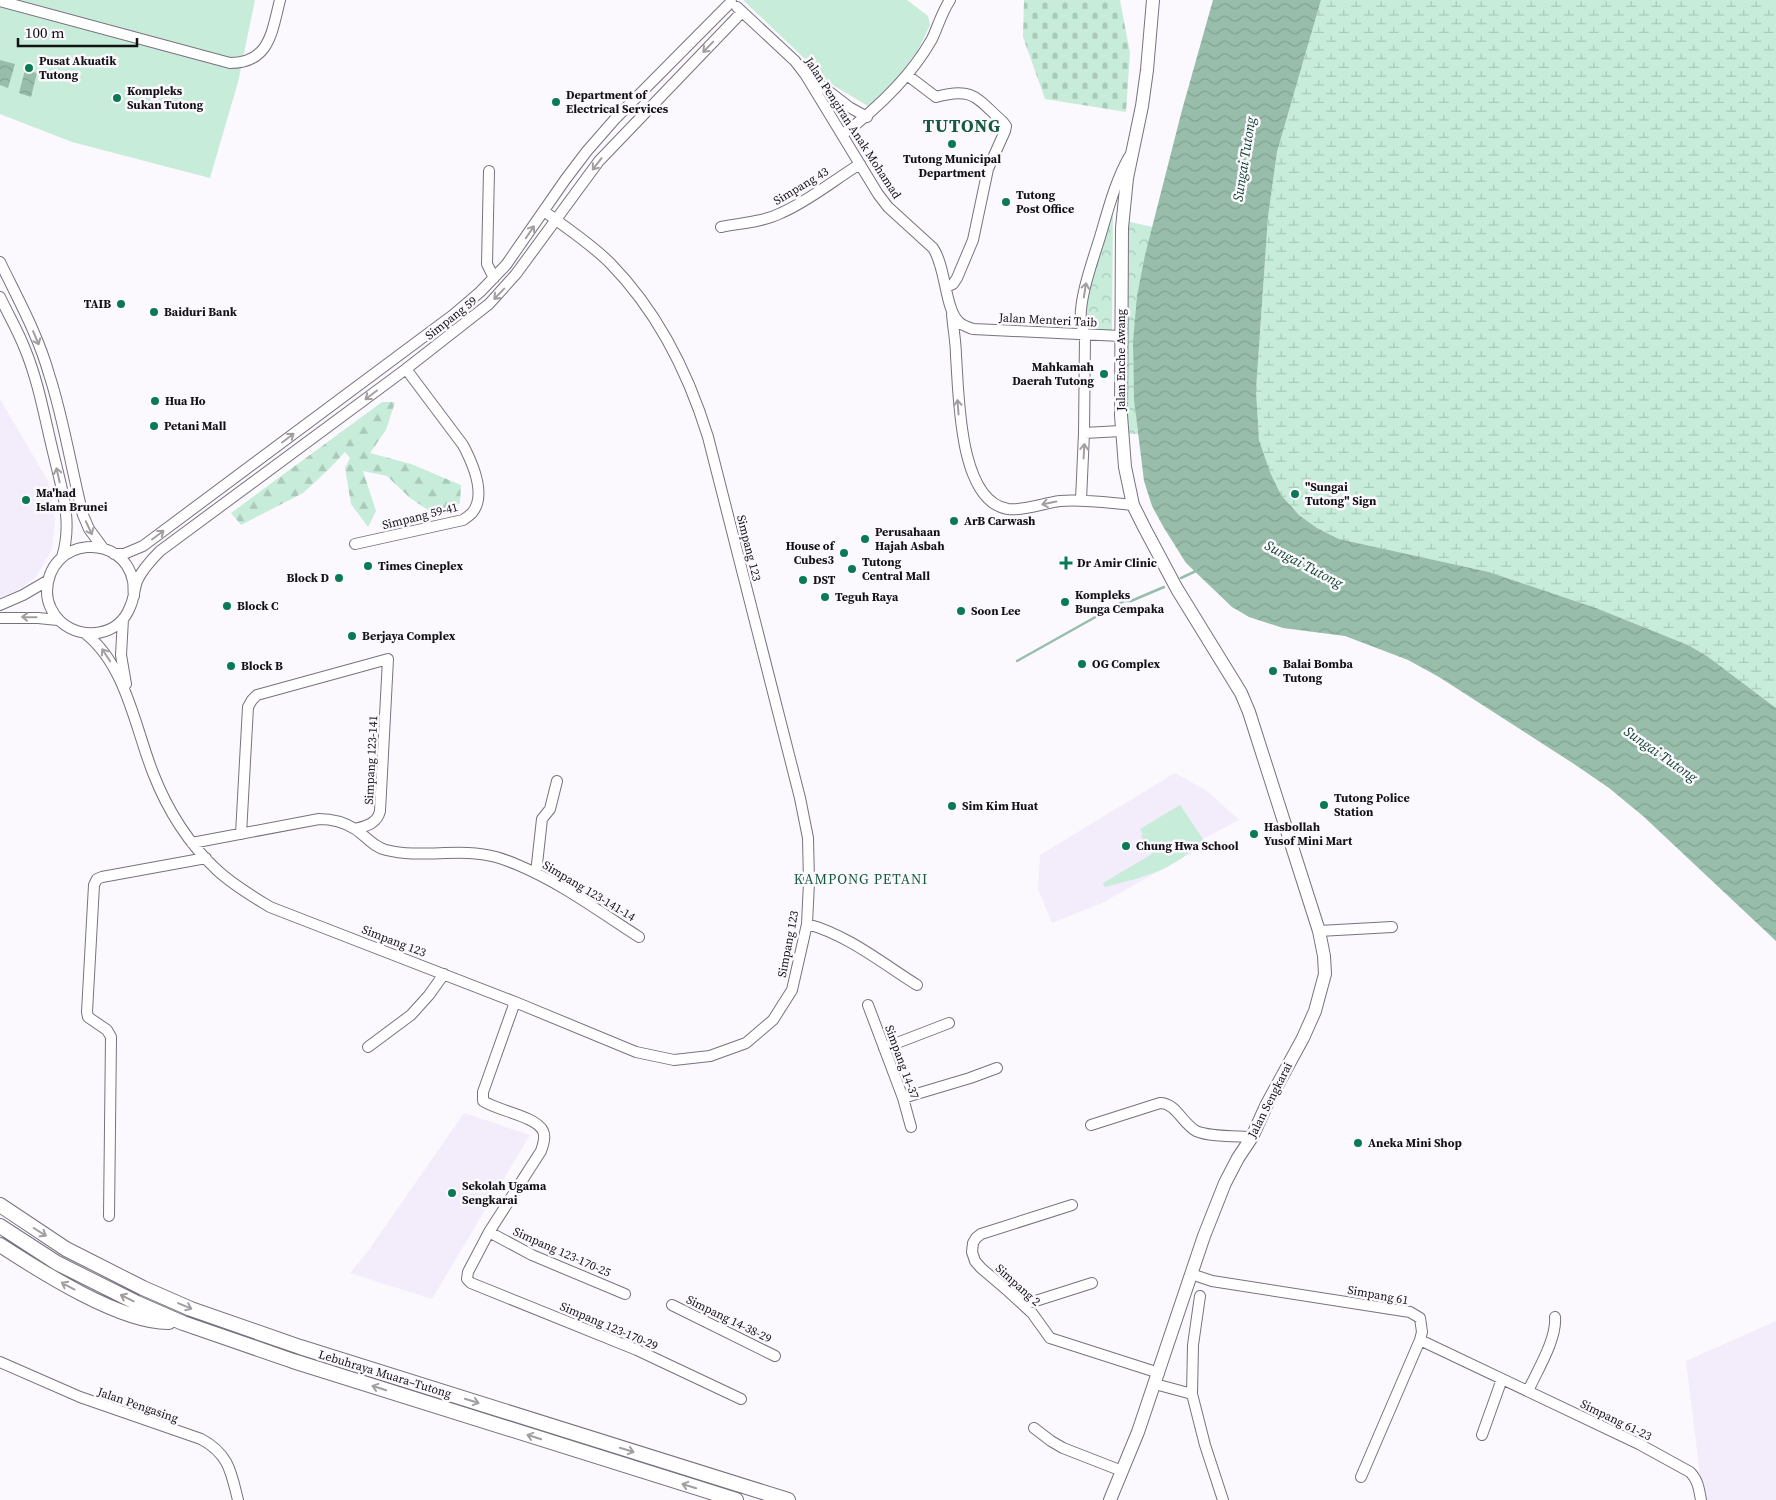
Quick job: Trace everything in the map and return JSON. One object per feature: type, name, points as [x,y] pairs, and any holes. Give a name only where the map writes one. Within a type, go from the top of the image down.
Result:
[{"type":"highway","name":"Lebuhraya Muara–Tutong","points":[[0,1205],[66,1248],[143,1288],[191,1309],[300,1347],[788,1500]]},
{"type":"highway","name":"Lebuhraya Muara–Tutong","points":[[0,1226],[57,1263],[137,1303],[179,1321],[293,1361],[736,1500]]},
{"type":"highway","points":[[0,1245],[36,1269],[94,1300],[126,1313],[160,1322],[179,1321]]},
{"type":"main road","name":"Jalan Enche Awang","points":[[1153,0],[1146,79],[1131,153],[1122,228],[1121,431],[1125,467],[1132,504],[1174,585],[1241,693]]},
{"type":"main road","name":"Jalan Sengkarai","points":[[1110,1500],[1157,1379],[1204,1236],[1225,1182],[1252,1137],[1315,1012],[1325,974],[1319,931],[1259,738],[1241,693]]},
{"type":"street","points":[[0,1],[230,63],[244,63],[256,58],[265,48],[271,35],[280,0]]},
{"type":"street","points":[[842,135],[880,105],[907,75],[932,37],[950,0]]},
{"type":"street","name":"Jalan Pengiran Anak Mohamad","points":[[730,1],[794,61],[805,74],[888,207],[933,248],[938,256],[951,305]]},
{"type":"street","name":"Simpang 59","points":[[114,554],[132,552],[154,539],[453,315],[494,278],[519,248],[587,151],[615,119],[730,1]]},
{"type":"street","name":"Simpang 59","points":[[134,596],[138,581],[145,569],[160,552],[406,369],[489,304],[516,274],[598,161],[742,12]]},
{"type":"street","points":[[805,74],[849,107],[867,116]]},
{"type":"street","points":[[907,75],[936,96],[963,92],[972,95],[1006,126],[988,169],[973,240],[957,278],[953,284],[946,287]]},
{"type":"street","points":[[1081,500],[1085,335],[1081,324],[1087,279],[1120,173],[1131,153]]},
{"type":"street","name":"Simpang 43","points":[[721,227],[781,213],[860,164]]},
{"type":"street","points":[[488,171],[487,264],[494,278]]},
{"type":"street","name":"Simpang 123","points":[[86,634],[100,647],[115,671],[133,712],[156,781],[175,817],[192,842],[218,870],[239,887],[270,907],[515,1002],[636,1052],[674,1060],[710,1056],[746,1043],[773,1020],[792,990],[807,924],[809,882],[808,838],[800,798],[698,407],[674,350],[641,299],[609,262],[544,211]]},
{"type":"street","points":[[0,262],[25,312],[49,373],[83,515],[89,529],[103,548]]},
{"type":"street","points":[[0,297],[25,349],[35,378],[65,503],[67,533],[62,557]]},
{"type":"street","points":[[951,305],[957,321],[973,328]]},
{"type":"street","points":[[951,305],[962,435],[976,480],[989,499],[1000,507],[1012,509],[1059,501],[1081,500],[1132,504]]},
{"type":"street","points":[[11,319],[25,312]]},
{"type":"street","points":[[956,355],[962,335],[973,328]]},
{"type":"street","name":"Jalan Menteri Taib","points":[[973,328],[1121,336]]},
{"type":"street","name":"Simpang 59-41","points":[[355,544],[463,520],[472,513],[477,505],[479,494],[477,482],[466,450],[406,369]]},
{"type":"street","points":[[1084,433],[1121,431]]},
{"type":"street","points":[[81,547],[103,548],[114,554],[126,565],[133,580],[134,596],[130,608],[123,619],[106,631],[97,634],[76,632],[58,620],[50,608],[47,595],[50,572],[62,557],[71,551],[81,547]]},
{"type":"street","points":[[0,604],[48,582]]},
{"type":"street","points":[[0,618],[58,620]]},
{"type":"street","name":"Simpang 123","points":[[123,619],[121,655],[133,712]]},
{"type":"street","name":"Simpang 123-141","points":[[241,834],[248,707],[257,694],[388,659],[379,818],[374,822],[355,829]]},
{"type":"street","points":[[536,873],[542,820],[550,809],[558,781]]},
{"type":"street","points":[[192,842],[330,819],[355,829]]},
{"type":"street","name":"Simpang 123-141-14","points":[[355,829],[370,842],[384,850],[399,853],[473,853],[497,857],[536,873],[639,937]]},
{"type":"street","points":[[109,1216],[111,1038],[107,1030],[88,1017],[87,1012],[94,886],[97,879],[102,877],[206,858]]},
{"type":"street","points":[[807,924],[827,930],[847,940],[917,985]]},
{"type":"street","points":[[1319,931],[1392,927]]},
{"type":"street","points":[[368,1047],[411,1015],[444,974]]},
{"type":"street","points":[[489,1232],[541,1151],[544,1141],[544,1132],[538,1125],[530,1120],[490,1106],[483,1101],[483,1092],[515,1002]]},
{"type":"street","name":"Simpang 14-37","points":[[868,1005],[903,1098],[911,1127]]},
{"type":"street","points":[[884,1048],[949,1023]]},
{"type":"street","points":[[903,1098],[970,1078],[996,1068]]},
{"type":"street","points":[[1091,1125],[1160,1103],[1167,1103],[1196,1131],[1208,1134],[1252,1137]]},
{"type":"street","name":"Simpang 2","points":[[1072,1205],[981,1234],[973,1243],[972,1252],[975,1261],[1032,1313],[1050,1338],[1128,1362],[1157,1379],[1192,1394]]},
{"type":"street","name":"Simpang 123-170-29","points":[[489,1232],[468,1272],[467,1279],[471,1283],[637,1350],[741,1400]]},
{"type":"street","name":"Simpang 123-170-25","points":[[489,1232],[532,1255],[625,1294]]},
{"type":"street","name":"Simpang 61","points":[[1191,1274],[1212,1281],[1410,1312],[1420,1318],[1422,1332],[1420,1340],[1361,1477]]},
{"type":"street","points":[[1023,1305],[1092,1283]]},
{"type":"street","points":[[1200,1296],[1193,1345],[1192,1394],[1205,1445],[1223,1500]]},
{"type":"street","name":"Simpang 14-38-29","points":[[672,1305],[775,1356]]},
{"type":"street","points":[[1528,1391],[1551,1340],[1556,1324],[1555,1317]]},
{"type":"street","name":"Simpang 61-23","points":[[1420,1340],[1639,1444],[1690,1472],[1695,1477],[1701,1500]]},
{"type":"street","name":"Jalan Pengasing","points":[[0,1362],[80,1397],[200,1439],[209,1444],[218,1450],[230,1468],[238,1500]]},
{"type":"street","points":[[1482,1435],[1502,1379]]},
{"type":"street","points":[[1034,1428],[1050,1441],[1063,1448],[1122,1471]]},
{"type":"shaded area","name":"Ma'had Islam Brunei","points":[[0,399],[48,481],[55,519],[52,550],[36,577],[16,591],[0,599]]},
{"type":"shaded area","name":"Chung Hwa School","points":[[1175,773],[1207,791],[1239,820],[1203,839],[1191,853],[1102,903],[1052,923],[1038,889],[1040,855]]},
{"type":"shaded area","name":"Sekolah Ugama Sengkarai","points":[[464,1113],[530,1135],[432,1299],[350,1273],[368,1251]]},
{"type":"shaded area","points":[[1776,1321],[1776,1500],[1703,1500],[1686,1361]]},
{"type":"green space","name":"Kompleks Sukan Tutong","points":[[0,0],[255,0],[238,82],[210,178],[72,142],[0,114]]},
{"type":"green space","points":[[743,0],[907,0],[928,16],[930,25],[918,50],[894,82],[868,106],[816,75],[805,59]]},
{"type":"green space","points":[[1024,0],[1120,0],[1130,53],[1126,112],[1045,99],[1023,37]]},
{"type":"green space","points":[[1321,0],[1776,0],[1776,708],[1707,656],[1688,645],[1596,608],[1489,572],[1339,539],[1317,528],[1299,515],[1281,495],[1270,472],[1259,440],[1256,390],[1268,217],[1277,152]]},
{"type":"green space","points":[[1113,207],[1112,335],[1083,333],[1086,295]]},
{"type":"green space","points":[[1126,221],[1153,227],[1141,280],[1135,330],[1134,380],[1138,434],[1125,434]]},
{"type":"green space","points":[[382,402],[395,402],[386,430],[370,453],[411,464],[461,485],[460,503],[448,511],[428,510],[410,498],[387,476],[363,471],[376,511],[368,527],[351,504],[345,468],[350,458],[345,452],[303,493],[241,525],[231,513]]},
{"type":"green space","points":[[1180,805],[1203,839],[1193,850],[1158,871],[1105,887],[1103,883],[1152,854],[1141,836],[1143,834],[1140,829]]},
{"type":"water","name":"Sungai Tutong","points":[[1213,0],[1321,0],[1277,152],[1268,217],[1256,390],[1259,440],[1270,472],[1281,495],[1299,515],[1317,528],[1339,539],[1489,572],[1596,608],[1688,645],[1707,656],[1776,708],[1776,941],[1643,816],[1609,788],[1574,764],[1439,677],[1408,660],[1345,636],[1283,628],[1249,617],[1232,607],[1186,563],[1164,528],[1152,506],[1144,481],[1134,400],[1133,342],[1137,296],[1145,255],[1182,110]]},
{"type":"water","points":[[0,60],[15,64],[8,88],[0,85]]},
{"type":"water","points":[[25,70],[37,73],[31,97],[19,93]]},
{"type":"waterway","points":[[1181,578],[1196,571]]},
{"type":"waterway","points":[[1017,661],[1124,601],[1131,601],[1164,587]]},
{"type":"place","name":"Pusat Akuatik Tutong","points":[[29,68]]},
{"type":"place","name":"Kompleks Sukan Tutong","points":[[117,98]]},
{"type":"place","name":"Department of Electrical Services","points":[[556,102]]},
{"type":"place","name":"Tutong Municipal Department","points":[[952,144]]},
{"type":"place","name":"Tutong Post Office","points":[[1006,202]]},
{"type":"place","name":"TAIB","points":[[121,304]]},
{"type":"place","name":"Baiduri Bank","points":[[154,312]]},
{"type":"place","name":"Mahkamah Daerah Tutong","points":[[1104,374]]},
{"type":"place","name":"Hua Ho","points":[[155,401]]},
{"type":"place","name":"Petani Mall","points":[[154,426]]},
{"type":"place","name":"\"Sungai Tutong\" Sign","points":[[1295,494]]},
{"type":"place","name":"Ma'had Islam Brunei","points":[[26,500]]},
{"type":"place","name":"ArB Carwash","points":[[954,521]]},
{"type":"place","name":"Perusahaan Hajah Asbah","points":[[865,539]]},
{"type":"place","name":"House of Cubes3","points":[[844,553]]},
{"type":"place","name":"Dr Amir Clinic","points":[[1066,563]]},
{"type":"place","name":"Times Cineplex","points":[[368,566]]},
{"type":"place","name":"Tutong Central Mall","points":[[852,569]]},
{"type":"place","name":"Block D","points":[[339,578]]},
{"type":"place","name":"DST","points":[[803,580]]},
{"type":"place","name":"Teguh Raya","points":[[825,597]]},
{"type":"place","name":"Kompleks Bunga Cempaka","points":[[1065,602]]},
{"type":"place","name":"Block C","points":[[227,606]]},
{"type":"place","name":"Soon Lee","points":[[961,611]]},
{"type":"place","name":"Berjaya Complex","points":[[352,636]]},
{"type":"place","name":"OG Complex","points":[[1082,664]]},
{"type":"place","name":"Block B","points":[[231,666]]},
{"type":"place","name":"Balai Bomba Tutong","points":[[1273,671]]},
{"type":"place","name":"Tutong Police Station","points":[[1324,805]]},
{"type":"place","name":"Sim Kim Huat","points":[[952,806]]},
{"type":"place","name":"Hasbollah Yusof Mini Mart","points":[[1254,834]]},
{"type":"place","name":"Chung Hwa School","points":[[1126,846]]},
{"type":"place","name":"Aneka Mini Shop","points":[[1358,1143]]},
{"type":"place","name":"Sekolah Ugama Sengkarai","points":[[452,1193]]},
{"type":"district","name":"TUTONG","points":[[962,125]]},
{"type":"district","name":"KAMPONG PETANI","points":[[861,879]]}]
